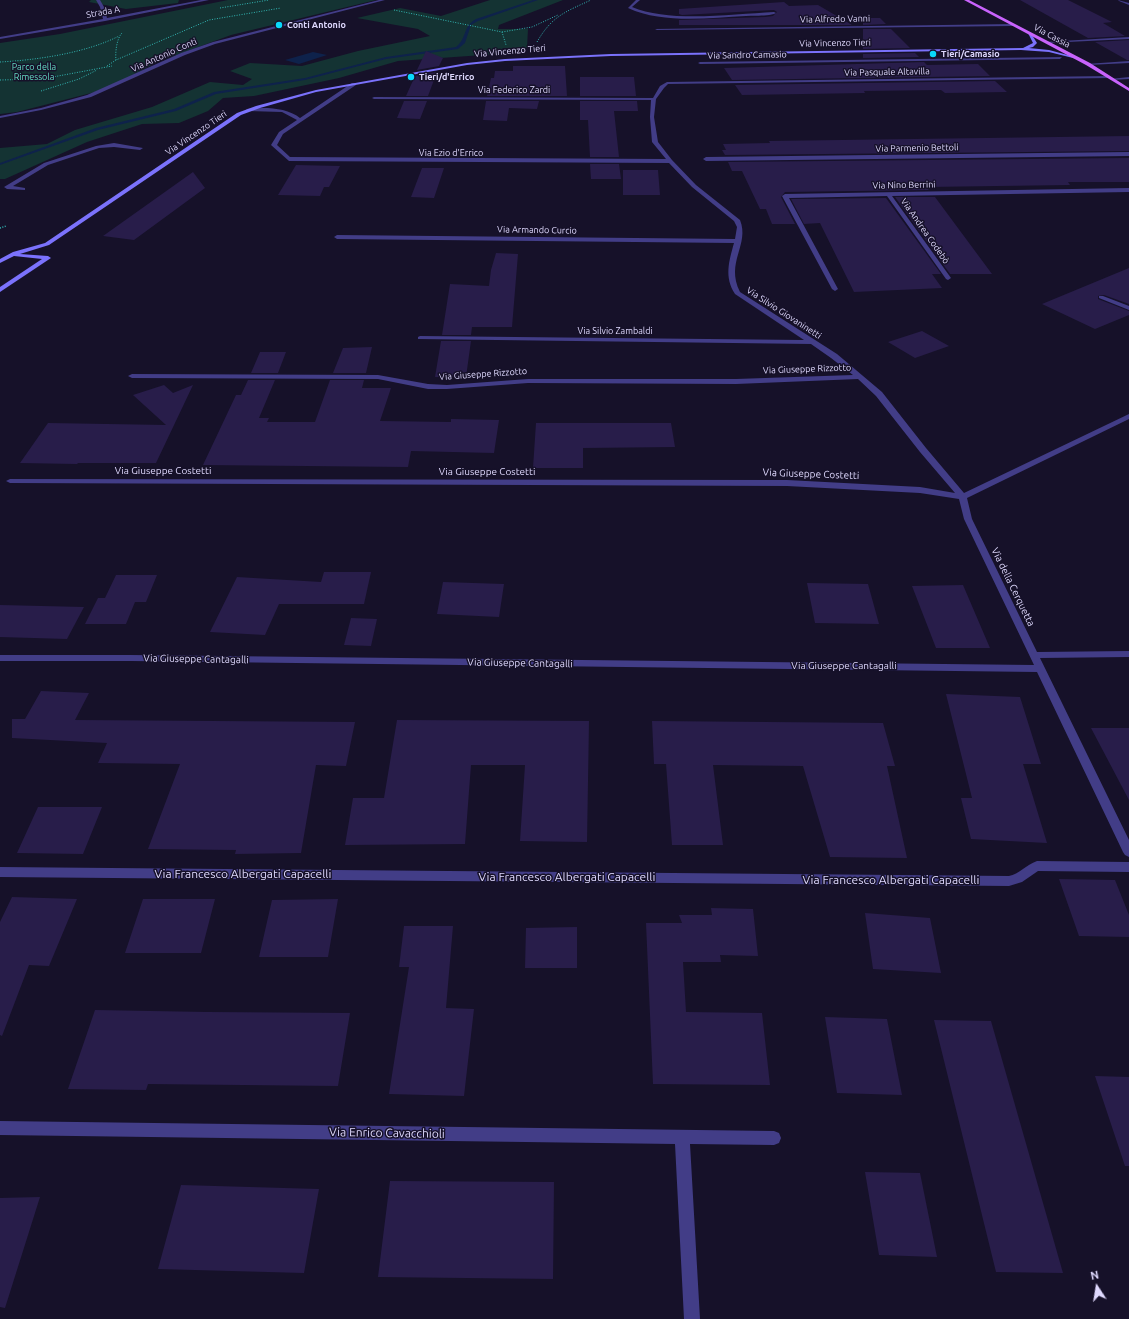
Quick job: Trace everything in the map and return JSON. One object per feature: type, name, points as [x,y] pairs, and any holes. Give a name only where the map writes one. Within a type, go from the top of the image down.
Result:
[{"type":"main road","name":"Via Cassia","points":[[966,0],[1088,64],[1129,90]]},
{"type":"street","points":[[98,0],[102,7],[105,20]]},
{"type":"street","name":"Strada A","points":[[0,38],[105,20],[207,0]]},
{"type":"street","name":"Via Antonio Conti","points":[[0,117],[47,108],[89,96],[183,54],[214,43],[382,0]]},
{"type":"street","points":[[638,0],[629,7],[635,12],[650,15],[694,16],[774,13]]},
{"type":"street","points":[[1120,0],[1129,4]]},
{"type":"street","name":"Via Alfredo Vanni","points":[[657,29],[1014,25]]},
{"type":"street","points":[[1021,49],[1032,46],[1035,43],[1030,33]]},
{"type":"street","points":[[1047,42],[1129,38]]},
{"type":"street","name":"Via Vincenzo Tieri","points":[[0,262],[12,254],[47,244],[233,118],[248,110],[300,95],[354,84],[467,64],[505,60],[612,55],[1021,49],[1056,47]]},
{"type":"street","name":"Via Vincenzo Tieri","points":[[1034,50],[1056,47]]},
{"type":"street","points":[[976,49],[986,59]]},
{"type":"street","name":"Via Vincenzo Tieri","points":[[1021,49],[1056,52],[1077,58]]},
{"type":"street","name":"Via Sandro Camasio","points":[[700,63],[1060,58]]},
{"type":"street","points":[[1088,64],[1129,62]]},
{"type":"street","name":"Via Pasquale Altavilla","points":[[654,99],[662,87],[667,83],[1129,78]]},
{"type":"street","name":"Via Ezio d'Errico","points":[[354,84],[281,133],[274,145],[289,160],[670,161]]},
{"type":"street","name":"Via Federico Zardi","points":[[374,98],[654,99]]},
{"type":"street","name":"Via Silvio Giovaninetti","points":[[654,99],[652,117],[655,142],[670,161],[694,186],[737,220],[740,225],[741,230],[733,255],[729,277],[737,293],[848,366],[860,376],[879,394],[923,450],[963,497]]},
{"type":"street","points":[[248,110],[284,112],[300,120]]},
{"type":"street","points":[[23,189],[7,187],[46,164],[98,146],[114,145],[140,148]]},
{"type":"street","name":"Via Parmenio Bettoli","points":[[706,160],[1129,154]]},
{"type":"street","name":"Via Nino Berrini","points":[[835,289],[785,196],[1129,190]]},
{"type":"street","name":"Via Andrea Codebò","points":[[888,194],[948,278]]},
{"type":"street","name":"Via Armando Curcio","points":[[337,237],[737,241]]},
{"type":"street","points":[[47,244],[48,258]]},
{"type":"street","points":[[12,254],[48,258]]},
{"type":"street","points":[[0,290],[48,258]]},
{"type":"street","points":[[1100,297],[1129,308]]},
{"type":"street","name":"Via Silvio Zambaldi","points":[[420,338],[811,342]]},
{"type":"street","name":"Via Giuseppe Rizzotto","points":[[132,376],[378,377],[395,379],[424,386],[448,387],[515,381],[779,381],[860,376]]},
{"type":"street","points":[[963,497],[1129,416]]},
{"type":"street","name":"Via Giuseppe Costetti","points":[[10,481],[787,483],[920,490],[963,497]]},
{"type":"street","name":"Via della Cerquetta","points":[[963,497],[968,519],[1039,669],[1129,852]]},
{"type":"street","points":[[1033,655],[1129,654]]},
{"type":"street","name":"Via Giuseppe Cantagalli","points":[[0,658],[131,658],[1039,669]]},
{"type":"street","name":"Via Francesco Albergati Capacelli","points":[[0,872],[1008,881],[1017,880],[1030,868],[1037,866],[1129,868]]},
{"type":"street","name":"Via Enrico Cavacchioli","points":[[0,1128],[774,1138]]},
{"type":"street","points":[[682,1137],[692,1319]]},
{"type":"path","points":[[214,9],[269,0]]},
{"type":"path","points":[[368,4],[502,32],[532,28],[591,0]]},
{"type":"path","points":[[37,92],[79,79],[116,60],[209,20],[287,7]]},
{"type":"path","points":[[532,43],[538,42],[544,30],[560,14]]},
{"type":"path","points":[[0,62],[15,61],[97,45],[119,36],[124,32]]},
{"type":"path","points":[[502,32],[507,49],[500,56],[505,60]]},
{"type":"path","points":[[116,60],[115,50],[119,42],[119,36]]},
{"type":"path","points":[[0,228],[6,226]]},
{"type":"green space","points":[[91,0],[179,0],[178,3],[126,9],[89,2]]},
{"type":"green space","name":"Parco della Rimessola","points":[[228,0],[376,0],[231,35],[160,61],[103,90],[17,112],[0,114],[0,43],[60,34]]},
{"type":"green space","points":[[490,0],[563,0],[499,25],[498,29],[528,29],[527,48],[503,48],[497,54],[398,61],[339,78],[254,96],[223,98],[208,111],[179,123],[142,124],[87,142],[5,179],[0,179],[0,148],[47,144],[75,130],[152,107],[210,82],[243,85],[252,79],[230,71],[250,63],[302,66],[358,51],[430,36],[418,29],[357,18],[400,8],[441,16]]},
{"type":"water","points":[[313,52],[327,55],[299,64],[285,60]]},
{"type":"building","points":[[1020,0],[1068,0],[1112,22],[1103,23],[1125,36],[1088,38]]},
{"type":"building","points":[[784,2],[789,6],[818,5],[852,25],[679,25],[679,20],[765,17],[773,16],[777,12],[774,10],[682,15],[679,14],[679,9]]},
{"type":"building","points":[[863,18],[880,18],[886,24],[863,25]]},
{"type":"building","points":[[863,29],[891,29],[910,48],[863,49]]},
{"type":"building","points":[[1129,40],[1129,60],[1095,42]]},
{"type":"building","points":[[426,51],[443,58],[439,66],[417,70]]},
{"type":"building","points":[[915,53],[919,57],[863,58],[863,54]]},
{"type":"building","points":[[924,62],[927,65],[978,64],[990,76],[732,80],[724,68]]},
{"type":"building","points":[[513,66],[565,66],[567,96],[487,96],[491,78],[494,78],[495,71],[513,71]]},
{"type":"building","points":[[437,72],[428,96],[406,96],[415,76]]},
{"type":"building","points":[[580,77],[634,77],[636,96],[580,96]]},
{"type":"building","points":[[995,81],[1007,92],[945,93],[941,90],[742,95],[735,85]]},
{"type":"building","points":[[404,101],[427,101],[420,119],[397,118]]},
{"type":"building","points":[[486,101],[539,101],[537,109],[509,108],[507,121],[483,120]]},
{"type":"building","points":[[580,101],[637,101],[638,111],[614,111],[619,157],[590,157],[588,120],[580,120]]},
{"type":"building","points":[[1129,136],[1129,151],[725,155],[722,150],[726,150],[723,144],[770,143],[769,141]]},
{"type":"building","points":[[1129,158],[1129,182],[1068,182],[1070,185],[926,187],[929,190],[785,192],[781,197],[795,224],[772,224],[766,209],[760,209],[742,171],[732,171],[728,162]]},
{"type":"building","points":[[590,164],[619,164],[621,179],[591,179]]},
{"type":"building","points":[[296,165],[340,166],[329,187],[324,187],[320,196],[278,195]]},
{"type":"building","points":[[422,168],[444,168],[434,198],[411,197]]},
{"type":"building","points":[[623,170],[658,170],[660,195],[623,195]]},
{"type":"building","points":[[193,172],[205,188],[134,240],[103,236]]},
{"type":"building","points":[[895,197],[935,197],[992,274],[950,274]]},
{"type":"building","points":[[886,198],[941,274],[932,274],[942,288],[854,292],[820,223],[804,224],[791,199]]},
{"type":"building","points":[[496,253],[518,254],[512,327],[472,327],[471,335],[442,335],[450,284],[489,286],[491,270]]},
{"type":"building","points":[[1129,268],[1129,304],[1104,295],[1098,296],[1098,299],[1129,311],[1129,315],[1095,329],[1042,304]]},
{"type":"building","points":[[922,331],[949,346],[915,358],[888,342]]},
{"type":"building","points":[[441,341],[471,341],[466,377],[435,377]]},
{"type":"building","points":[[372,347],[366,373],[333,373],[343,348]]},
{"type":"building","points":[[260,352],[286,352],[278,373],[251,373]]},
{"type":"building","points":[[248,380],[275,380],[259,418],[269,418],[267,422],[315,422],[330,380],[364,380],[362,388],[391,388],[380,421],[451,422],[451,419],[499,420],[494,453],[411,451],[408,467],[203,465],[236,395],[241,395]]},
{"type":"building","points":[[164,385],[173,393],[193,385],[156,463],[20,463],[48,423],[166,425],[133,395]]},
{"type":"building","points":[[536,423],[671,423],[675,447],[583,448],[583,468],[533,468]]},
{"type":"building","points":[[324,572],[371,572],[364,604],[279,604],[265,635],[210,632],[237,577],[321,582]]},
{"type":"building","points":[[116,575],[157,575],[146,602],[135,602],[126,624],[85,624],[98,598],[105,598]]},
{"type":"building","points":[[443,582],[504,584],[499,617],[437,614]]},
{"type":"building","points":[[807,583],[868,584],[879,624],[815,623]]},
{"type":"building","points":[[963,585],[990,648],[936,648],[912,586]]},
{"type":"building","points":[[0,605],[84,607],[67,639],[0,637]]},
{"type":"building","points":[[351,618],[377,619],[371,646],[344,645]]},
{"type":"building","points":[[41,691],[89,693],[75,720],[355,722],[346,766],[316,765],[301,853],[235,854],[236,850],[148,849],[180,764],[98,763],[107,743],[12,738],[12,719],[25,719]]},
{"type":"building","points":[[946,694],[1020,697],[1041,764],[1023,764],[1047,843],[971,839],[961,798],[972,798]]},
{"type":"building","points":[[397,720],[589,721],[587,842],[520,841],[525,765],[471,765],[465,844],[345,845],[353,798],[384,798]]},
{"type":"building","points":[[652,721],[883,723],[895,766],[887,766],[907,858],[830,857],[803,766],[713,765],[723,845],[672,845],[666,764],[654,764]]},
{"type":"building","points":[[1091,728],[1129,728],[1129,800]]},
{"type":"building","points":[[38,807],[102,807],[83,854],[17,853]]},
{"type":"building","points":[[1059,879],[1115,880],[1129,915],[1129,937],[1079,936]]},
{"type":"building","points":[[12,897],[77,899],[49,966],[29,965],[2,1036],[0,1035],[0,922]]},
{"type":"building","points":[[143,899],[215,899],[201,953],[125,953]]},
{"type":"building","points":[[338,899],[328,957],[259,957],[272,900]]},
{"type":"building","points":[[711,908],[753,909],[758,956],[720,955],[721,962],[683,962],[686,1012],[762,1013],[770,1085],[653,1084],[646,923],[682,923],[679,915],[712,915]]},
{"type":"building","points":[[865,913],[930,918],[941,973],[873,969]]},
{"type":"building","points":[[404,926],[453,926],[446,1008],[474,1009],[464,1096],[389,1094],[409,967],[399,967]]},
{"type":"building","points":[[577,927],[577,968],[525,968],[526,928]]},
{"type":"building","points":[[95,1010],[350,1013],[338,1086],[148,1084],[146,1090],[68,1089]]},
{"type":"building","points":[[825,1017],[887,1019],[902,1095],[837,1093]]},
{"type":"building","points":[[934,1020],[991,1021],[1063,1273],[996,1272]]},
{"type":"building","points":[[1095,1076],[1129,1077],[1129,1166],[1125,1166]]},
{"type":"building","points":[[865,1172],[920,1173],[937,1257],[879,1255]]},
{"type":"building","points":[[390,1181],[554,1182],[553,1279],[378,1277]]},
{"type":"building","points":[[181,1185],[319,1189],[304,1273],[158,1269]]},
{"type":"building","points":[[40,1197],[5,1308],[0,1307],[0,1198]]},
{"type":"waterway","points":[[0,164],[97,129],[175,110],[215,93],[305,79],[386,58],[457,48],[463,43],[470,24],[477,20],[536,0]]},
{"type":"place","name":"Conti Antonio","points":[[279,25]]},
{"type":"place","name":"Tieri/Camasio","points":[[933,54]]},
{"type":"place","name":"Tieri/d'Errico","points":[[411,77]]}]
